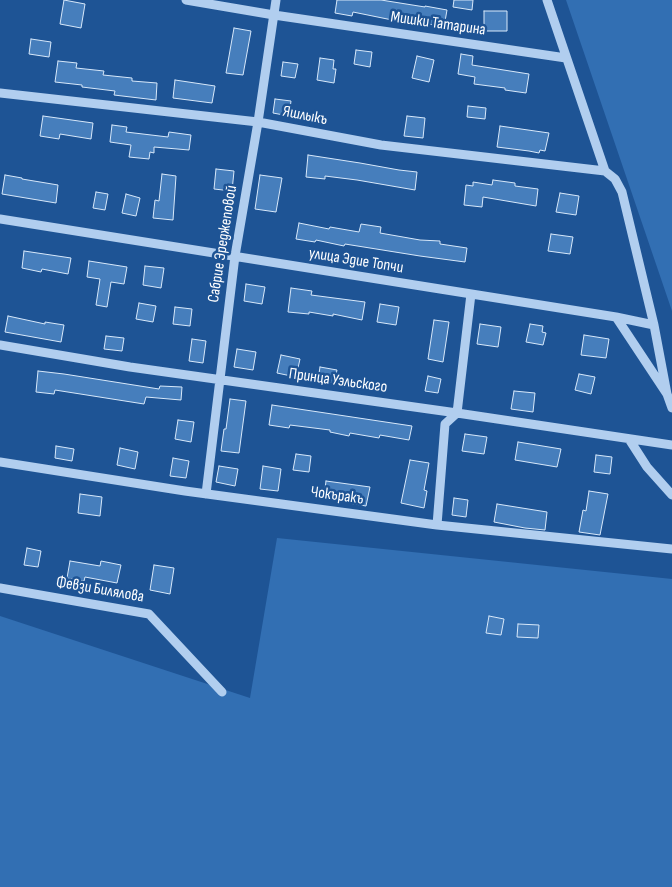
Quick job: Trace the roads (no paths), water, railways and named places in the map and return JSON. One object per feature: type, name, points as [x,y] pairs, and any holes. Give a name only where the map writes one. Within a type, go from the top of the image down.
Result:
[{"type":"street","name":"Мишки Татарина","points":[[186,0],[274,15],[566,58]]},
{"type":"street","name":"Сабрие Эреджеповой","points":[[206,494],[235,256],[258,122],[276,0]]},
{"type":"street","points":[[547,0],[605,171],[616,179],[622,192],[672,408]]},
{"type":"street","name":"Яшлыкъ","points":[[0,93],[258,122],[381,145],[605,171]]},
{"type":"street","name":"улица Эдие Топчи","points":[[0,219],[616,317],[654,325]]},
{"type":"street","points":[[436,525],[445,424],[457,413],[470,294]]},
{"type":"street","points":[[616,317],[668,394]]},
{"type":"street","name":"Принца Уэльского","points":[[0,345],[130,368],[672,445]]},
{"type":"street","points":[[629,439],[647,467],[672,495]]},
{"type":"street","name":"Чокъракъ","points":[[0,462],[206,494],[436,525],[672,548]]},
{"type":"street","name":"Февзи Билялова","points":[[0,588],[149,614],[222,692]]}]
